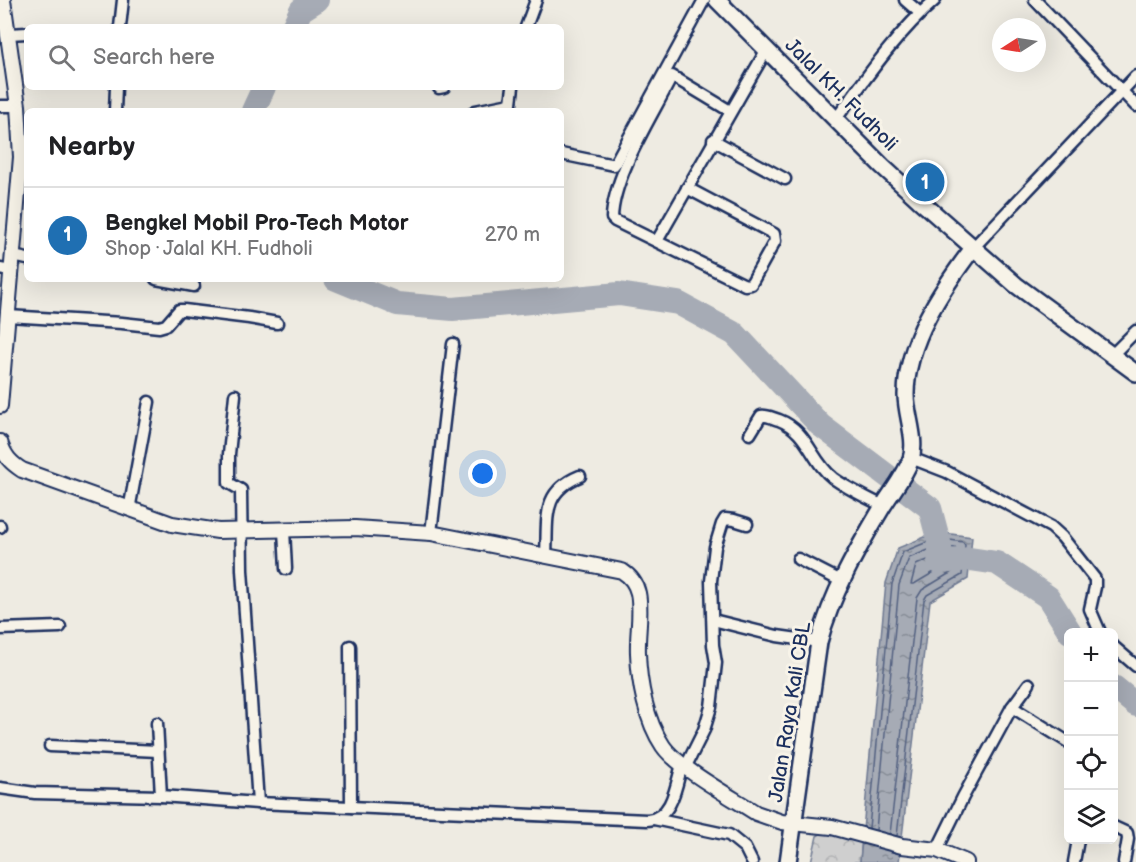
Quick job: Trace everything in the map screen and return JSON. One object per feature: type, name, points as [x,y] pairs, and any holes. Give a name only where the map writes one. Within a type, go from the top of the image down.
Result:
[{"type":"main road","name":"Jalal KH. Fudholi","points":[[717,0],[890,173],[973,248],[1016,285],[1136,373]]},
{"type":"main road","points":[[910,460],[912,439],[906,398],[907,380],[913,356],[926,320],[973,248]]},
{"type":"main road","name":"Jalan Raya Kali CBL","points":[[788,862],[819,642],[825,619],[883,506],[910,460]]},
{"type":"street","points":[[0,406],[13,264],[23,195],[18,106],[3,0]]},
{"type":"street","points":[[120,24],[123,0]]},
{"type":"street","points":[[527,24],[536,0]]},
{"type":"street","points":[[564,155],[614,165],[704,0]]},
{"type":"street","points":[[905,0],[920,13]]},
{"type":"street","points":[[836,119],[888,48],[935,0]]},
{"type":"street","points":[[1035,0],[1136,106]]},
{"type":"street","points":[[9,34],[24,33]]},
{"type":"street","points":[[657,241],[767,49]]},
{"type":"street","points":[[687,188],[774,234],[775,242],[751,284],[745,285],[612,218],[616,191],[630,158],[672,76],[730,111]]},
{"type":"street","points":[[973,248],[1136,76]]},
{"type":"street","points":[[115,108],[117,90]]},
{"type":"street","points":[[510,108],[513,90]]},
{"type":"street","points":[[0,106],[18,106]]},
{"type":"street","points":[[713,140],[785,179]]},
{"type":"street","points":[[172,282],[194,286]]},
{"type":"street","points":[[8,315],[159,327],[166,325],[179,310],[184,310],[277,323]]},
{"type":"street","points":[[1113,354],[1136,331]]},
{"type":"street","points":[[431,533],[453,344]]},
{"type":"street","points":[[235,395],[229,454],[229,483],[241,490],[242,570],[258,803]]},
{"type":"street","points":[[129,510],[149,402]]},
{"type":"street","points":[[750,434],[761,416],[786,423],[807,443],[821,467],[833,478],[883,506]]},
{"type":"street","points":[[0,442],[6,464],[172,524],[218,531],[355,528],[431,533],[616,569],[628,575],[634,582],[639,599],[638,653],[646,704],[655,734],[666,751],[756,813],[769,818],[832,827],[902,846],[937,850],[966,862]]},
{"type":"street","points":[[910,460],[947,472],[1051,527],[1062,537],[1095,579],[1090,609],[1098,628]]},
{"type":"street","points":[[546,555],[548,520],[553,496],[564,482],[580,476]]},
{"type":"street","points":[[654,819],[665,813],[669,807],[684,765],[704,730],[711,707],[716,663],[713,645],[711,582],[715,548],[722,524],[728,519],[747,524]]},
{"type":"street","points":[[284,530],[286,569]]},
{"type":"street","points":[[798,559],[843,582]]},
{"type":"street","points":[[713,620],[777,636],[819,642]]},
{"type":"street","points":[[0,629],[60,627]]},
{"type":"street","points":[[350,646],[351,807]]},
{"type":"street","points":[[1118,651],[1136,666]]},
{"type":"street","points":[[937,850],[1012,707],[1029,684]]},
{"type":"street","points":[[1012,707],[1064,740]]},
{"type":"street","points":[[157,723],[161,796]]},
{"type":"street","points":[[50,746],[158,751]]},
{"type":"street","points":[[0,788],[35,793],[161,796],[258,803],[654,819],[729,835],[745,848],[752,862]]},
{"type":"street","points":[[1118,829],[1127,833],[1124,862]]},
{"type":"street","points":[[1074,862],[1077,844]]},
{"type":"green space","points":[[832,827],[862,835],[860,862],[811,862],[817,836]]},
{"type":"water","points":[[937,532],[972,537],[968,579],[930,601],[899,862],[860,862],[886,583],[898,548]]},
{"type":"waterway","points":[[294,24],[301,10],[317,0]]},
{"type":"waterway","points":[[254,108],[263,90]]},
{"type":"waterway","points":[[343,282],[397,304],[453,309],[619,294],[678,303],[735,334],[820,425],[930,508],[940,546],[940,561]]},
{"type":"waterway","points":[[939,562],[970,559],[997,563],[1048,597],[1067,628]]},
{"type":"waterway","points":[[1118,690],[1136,705]]},
{"type":"place","name":"Bengkel Mobil Pro-Tech Motor","points":[[925,182]]}]
